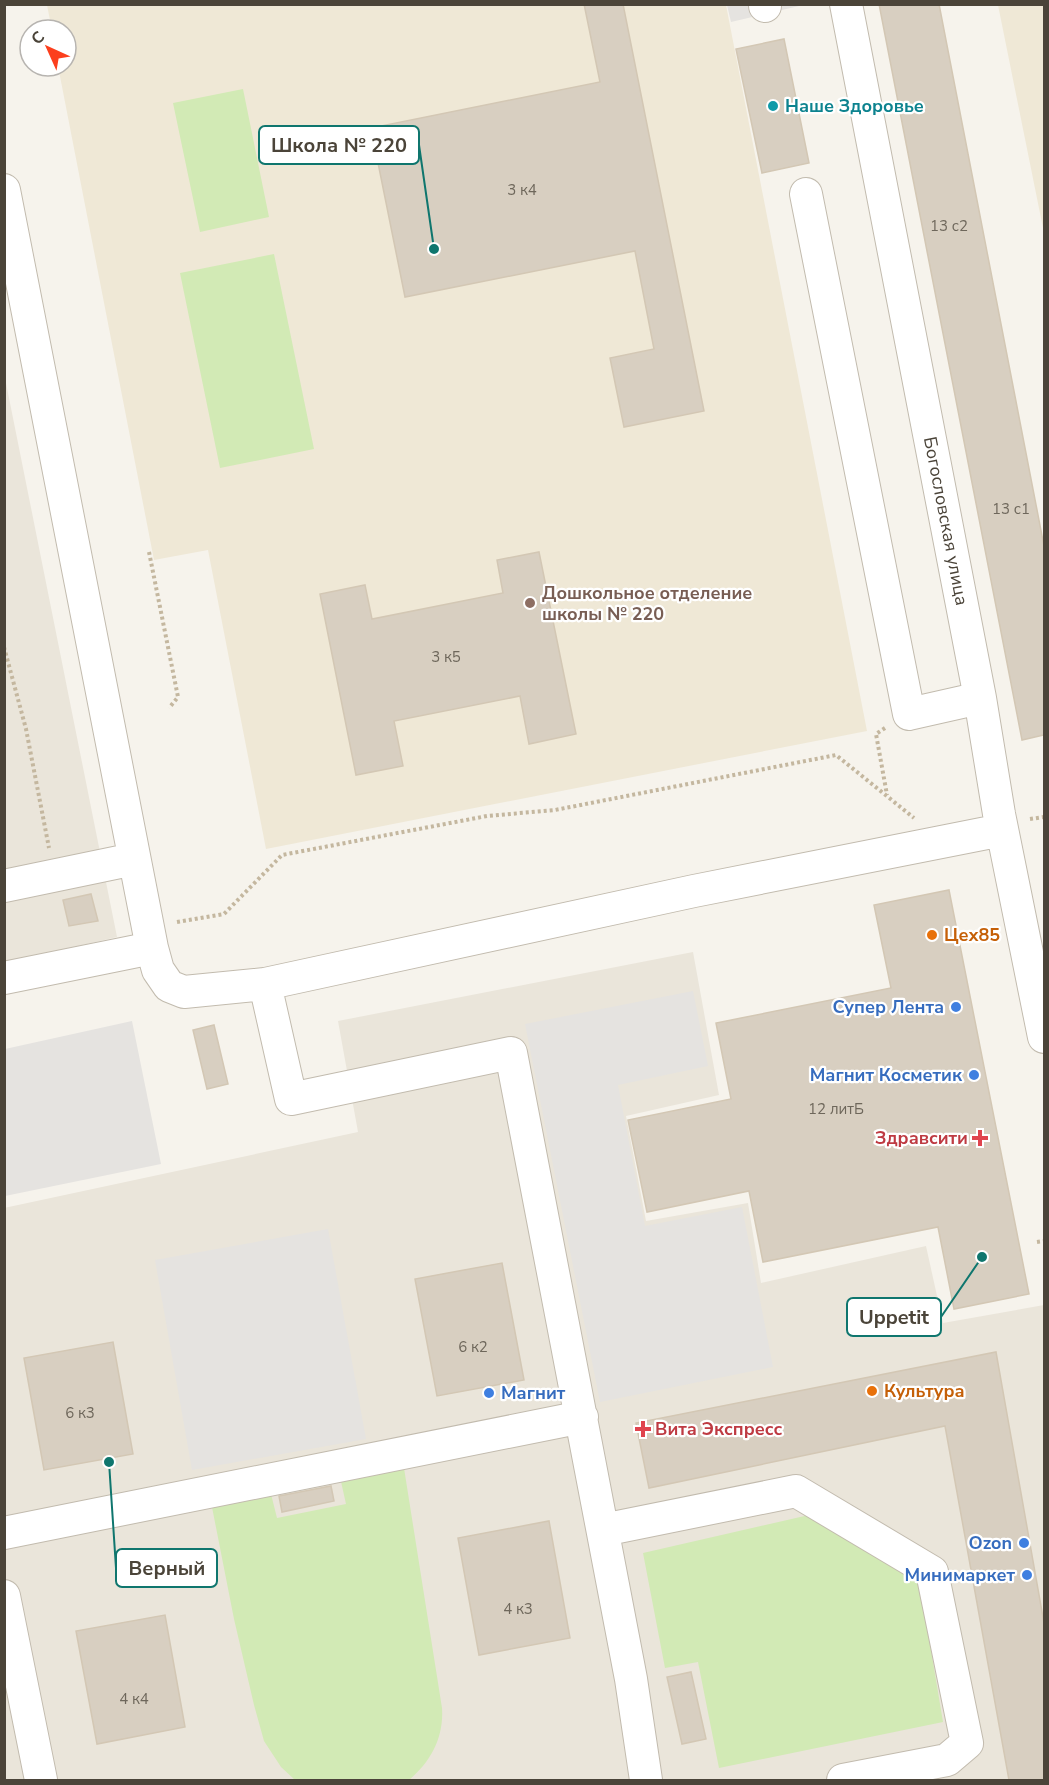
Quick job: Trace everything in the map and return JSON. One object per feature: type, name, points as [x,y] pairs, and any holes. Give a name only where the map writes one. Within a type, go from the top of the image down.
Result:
[{"type":"street","name":"Богословская улица","points":[[846,4],[980,698],[1002,830],[1044,1037]]},
{"type":"street","points":[[4,190],[17,311],[158,970],[169,986],[184,992],[265,984],[694,891],[1002,830]]},
{"type":"street","points":[[806,194],[909,714],[980,698]]},
{"type":"street","points":[[4,886],[134,859]]},
{"type":"street","points":[[4,978],[151,938]]},
{"type":"street","points":[[265,984],[291,1099],[511,1053],[631,1679],[646,1780]]},
{"type":"street","points":[[4,1533],[582,1418]]},
{"type":"street","points":[[603,1530],[796,1491],[932,1572],[967,1743],[947,1760],[843,1780]]},
{"type":"street","points":[[4,1596],[41,1780]]},
{"type":"path","points":[[149,552],[178,697],[170,708]]},
{"type":"path","points":[[4,646],[26,729],[55,876]]},
{"type":"path","points":[[887,796],[876,734],[909,714]]},
{"type":"path","points":[[151,938],[224,914],[282,855],[487,816],[555,810],[836,755],[923,825]]},
{"type":"path","points":[[1037,1242],[1044,1241]]},
{"type":"shaded area","points":[[798,4],[799,6],[731,22],[727,5]]},
{"type":"shaded area","points":[[47,5],[726,5],[867,731],[266,849],[208,550],[154,560],[60,78],[78,78],[78,18],[50,18]]},
{"type":"shaded area","points":[[998,5],[1044,5],[1044,233]]},
{"type":"shaded area","points":[[4,373],[117,937],[5,963],[4,963]]},
{"type":"shaded area","points":[[693,952],[719,1095],[626,1116],[646,1221],[748,1203],[761,1283],[926,1246],[943,1323],[1044,1305],[1044,1780],[5,1780],[4,1208],[358,1132],[338,1021]]},
{"type":"shaded area","points":[[693,991],[708,1066],[618,1085],[645,1226],[742,1207],[773,1367],[600,1402],[525,1024]]},
{"type":"shaded area","points":[[132,1021],[161,1164],[5,1196],[5,1049]]},
{"type":"shaded area","points":[[328,1229],[366,1439],[192,1470],[155,1260]]},
{"type":"green space","points":[[243,89],[269,217],[200,232],[173,103]]},
{"type":"green space","points":[[274,254],[314,449],[220,468],[180,273]]},
{"type":"green space","points":[[404,1468],[442,1708],[438,1739],[430,1757],[409,1780],[295,1780],[281,1767],[264,1741],[234,1619],[211,1502],[270,1490],[277,1518],[346,1504],[340,1477]]},
{"type":"green space","points":[[809,1515],[919,1578],[943,1722],[719,1768],[698,1662],[665,1668],[643,1553]]},
{"type":"building","points":[[584,4],[623,4],[704,411],[624,427],[610,358],[654,349],[635,251],[405,297],[371,128],[600,82]]},
{"type":"building","points":[[879,4],[939,4],[1044,546],[1044,735],[1022,740]]},
{"type":"building","name":"Наше Здоровье","points":[[784,39],[809,163],[762,173],[736,49]]},
{"type":"building","points":[[539,552],[576,734],[529,744],[520,696],[394,721],[403,766],[356,775],[320,594],[365,585],[372,619],[503,593],[497,560]]},
{"type":"building","points":[[949,890],[1029,1294],[954,1309],[938,1227],[763,1262],[749,1191],[647,1212],[628,1120],[731,1099],[716,1023],[891,988],[874,905]]},
{"type":"building","points":[[91,894],[98,921],[69,926],[63,900]]},
{"type":"building","points":[[214,1025],[228,1084],[207,1089],[193,1030]]},
{"type":"building","points":[[502,1263],[524,1380],[437,1396],[415,1279]]},
{"type":"building","points":[[113,1342],[133,1454],[44,1470],[24,1358]]},
{"type":"building","points":[[996,1352],[1044,1623],[1044,1780],[1009,1780],[945,1426],[649,1488],[636,1423]]},
{"type":"building","points":[[331,1486],[334,1501],[282,1512],[279,1496]]},
{"type":"building","points":[[549,1521],[570,1638],[479,1655],[458,1538]]},
{"type":"building","points":[[165,1615],[185,1727],[97,1744],[76,1631]]},
{"type":"building","points":[[691,1672],[706,1739],[682,1744],[667,1677]]},
{"type":"place","name":"Наше Здоровье","points":[[773,106]]},
{"type":"place","name":"Школа № 220","points":[[434,249]]},
{"type":"place","name":"Дошкольное отделение школы № 220","points":[[530,603]]},
{"type":"place","name":"Цех85","points":[[932,935]]},
{"type":"place","name":"Супер Лента","points":[[956,1007]]},
{"type":"place","name":"Магнит Косметик","points":[[974,1075]]},
{"type":"place","name":"Здравсити","points":[[980,1138]]},
{"type":"place","name":"Uppetit","points":[[982,1257]]},
{"type":"place","name":"Культура","points":[[872,1391]]},
{"type":"place","name":"Магнит","points":[[489,1393]]},
{"type":"place","name":"Вита Экспресс","points":[[643,1429]]},
{"type":"place","name":"Верный","points":[[109,1462]]},
{"type":"place","name":"Ozon","points":[[1024,1543]]},
{"type":"place","name":"Минимаркет","points":[[1027,1575]]}]
